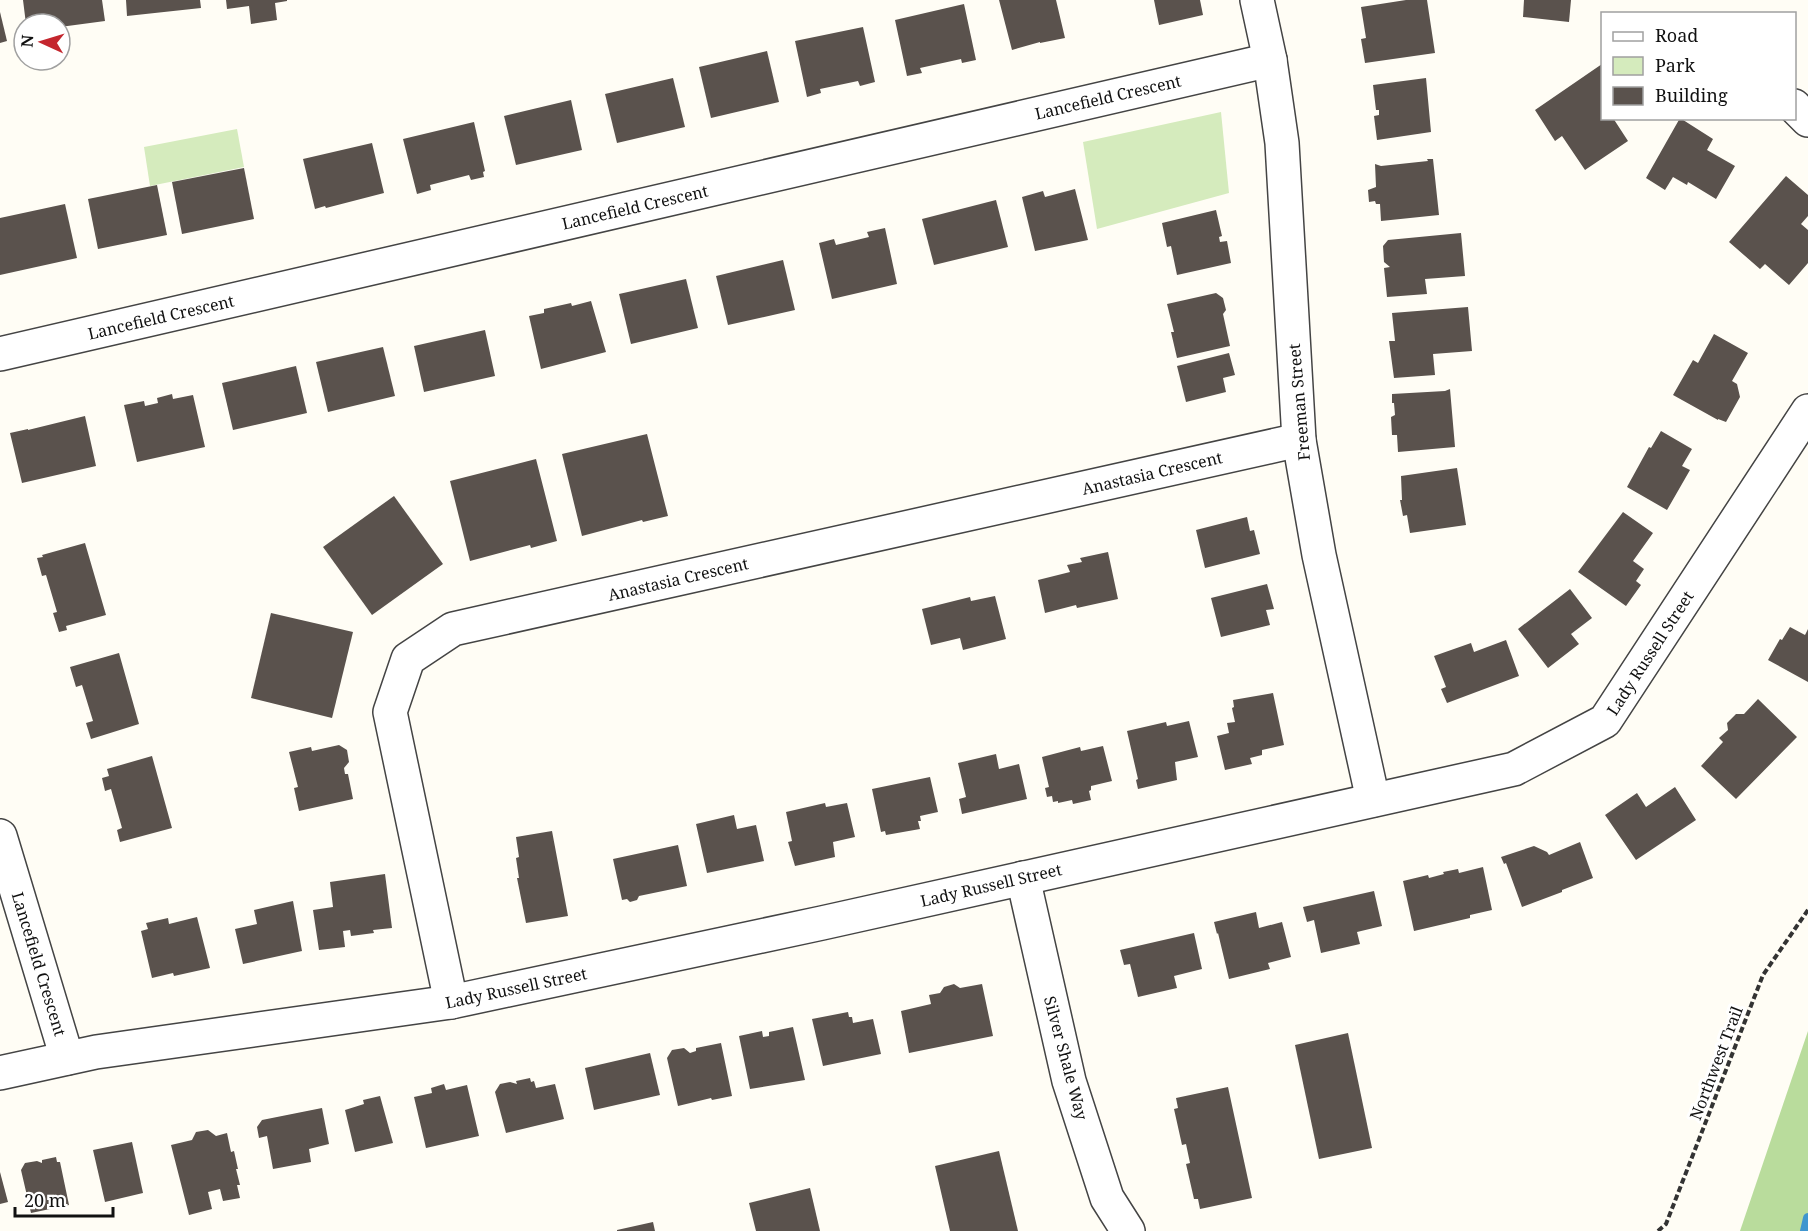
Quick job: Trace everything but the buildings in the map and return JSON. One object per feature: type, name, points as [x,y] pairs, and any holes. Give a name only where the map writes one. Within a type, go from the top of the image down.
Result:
[{"type":"street","name":"Freeman Street","points":[[1257,0],[1270,60],[1282,143],[1299,440],[1319,555],[1373,800]]},
{"type":"street","name":"Lancefield Crescent","points":[[0,354],[1270,60]]},
{"type":"street","points":[[1796,108],[1808,120]]},
{"type":"street","name":"Lady Russell Street","points":[[0,1073],[107,1051],[451,1002],[1514,769],[1605,721],[1808,411]]},
{"type":"street","name":"Anastasia Crescent","points":[[451,1002],[390,712],[408,659],[453,629],[1299,440]]},
{"type":"street","name":"Lancefield Crescent","points":[[0,836],[68,1058]]},
{"type":"street","name":"Silver Shale Way","points":[[1023,878],[1069,1081],[1107,1197],[1128,1231]]},
{"type":"path","name":"Northwest Trail","points":[[1658,1231],[1666,1224],[1763,975],[1808,910]]},
{"type":"green space","points":[[1221,112],[1229,193],[1097,229],[1083,142]]},
{"type":"green space","points":[[237,129],[244,167],[150,186],[144,147]]},
{"type":"green space","points":[[1808,1031],[1808,1231],[1740,1231]]},
{"type":"waterway","points":[[1805,1231],[1808,1218]]}]
